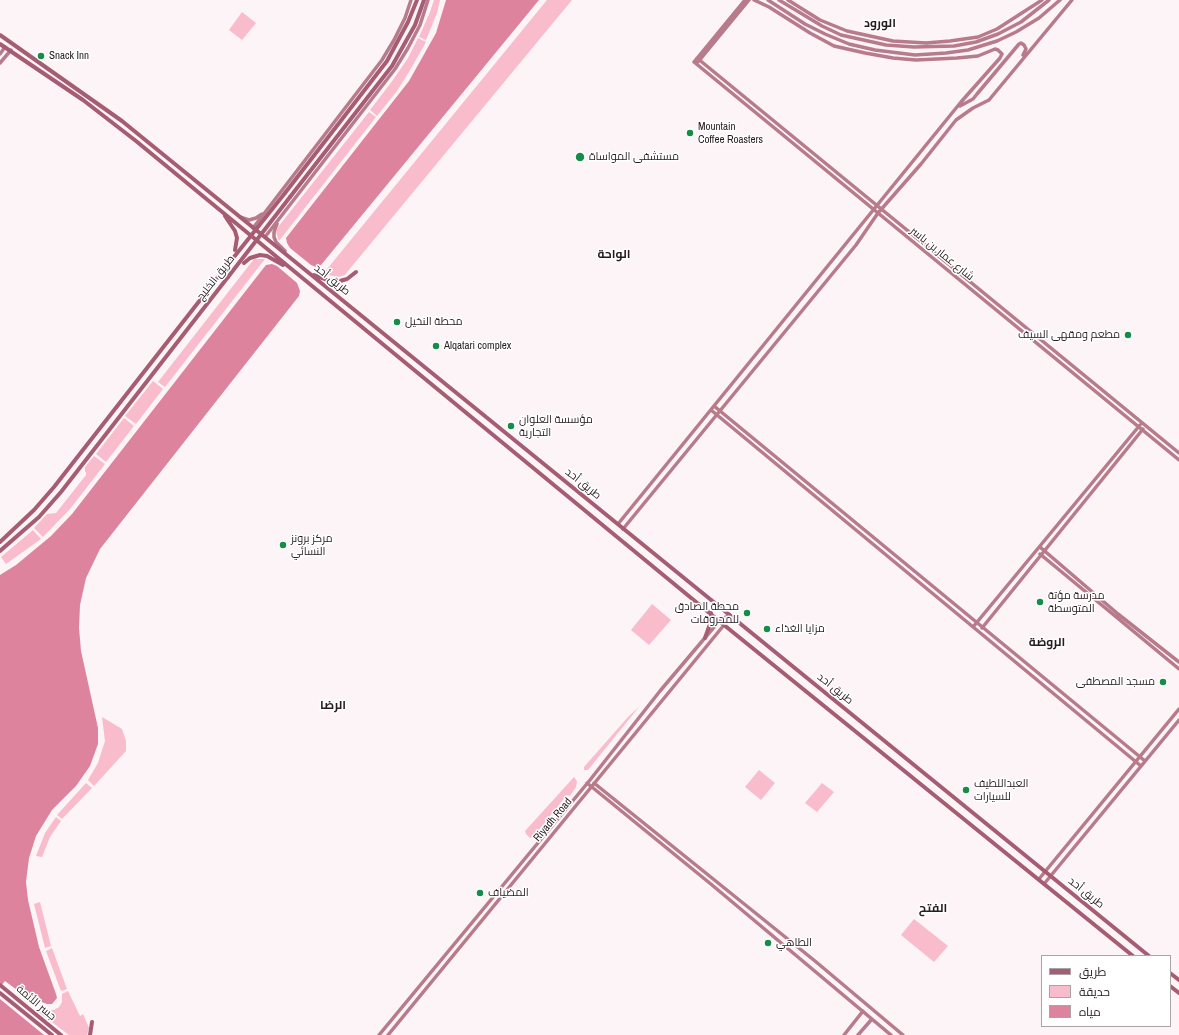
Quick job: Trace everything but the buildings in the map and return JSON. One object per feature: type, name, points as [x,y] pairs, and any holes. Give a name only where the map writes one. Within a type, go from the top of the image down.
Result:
[{"type":"main road","name":"طريق الخليج","points":[[0,542],[34,510],[54,487],[347,114],[379,72],[398,43],[417,0]]},
{"type":"main road","name":"طريق الخليج","points":[[0,551],[39,516],[61,492],[373,91],[392,66],[404,46],[415,25],[424,0]]},
{"type":"main road","name":"طريق أحد","points":[[0,35],[122,121],[1148,955]]},
{"type":"main road","name":"طريق أحد","points":[[0,44],[95,109],[136,141],[720,620],[724,625],[1131,955]]},
{"type":"main road","points":[[222,212],[235,231],[237,238],[235,250]]},
{"type":"main road","points":[[244,263],[250,258],[260,255],[266,256],[288,266]]},
{"type":"main road","points":[[308,272],[319,278],[333,281],[347,279],[356,272]]},
{"type":"main road","points":[[705,638],[710,624],[711,613]]},
{"type":"main road","points":[[1171,974],[1179,980]]},
{"type":"main road","name":"جسر الأئمة","points":[[0,985],[61,1035]]},
{"type":"main road","points":[[1171,987],[1179,993]]},
{"type":"main road","name":"جسر الأئمة","points":[[1,994],[52,1035]]},
{"type":"main road","points":[[90,1035],[92,1022]]},
{"type":"street","points":[[253,228],[382,60],[405,18],[411,0]]},
{"type":"street","points":[[265,212],[261,220],[264,226],[269,228],[279,219],[395,69],[420,25],[428,0]]},
{"type":"street","points":[[698,59],[745,0]]},
{"type":"street","points":[[698,59],[749,0]]},
{"type":"street","points":[[623,528],[856,245],[878,206],[956,108],[1002,54],[995,49],[978,56],[916,60],[865,53],[834,46],[810,33],[769,7],[754,0]]},
{"type":"street","points":[[768,0],[806,24],[825,34],[850,44],[875,50],[915,55],[968,50],[997,41],[1016,32],[1039,18],[1060,0]]},
{"type":"street","points":[[779,0],[822,26],[836,32],[859,40],[886,45],[914,47],[954,46],[976,42],[998,34],[1021,22],[1049,0]]},
{"type":"street","points":[[788,0],[820,20],[838,28],[893,41],[926,43],[978,37],[997,29],[1042,0]]},
{"type":"street","points":[[618,524],[876,211],[882,209],[956,120],[973,108],[989,100],[1072,0]]},
{"type":"street","points":[[836,32],[838,28]]},
{"type":"street","points":[[956,108],[973,99],[1021,43],[1026,48],[1021,60]]},
{"type":"street","points":[[0,54],[5,47]]},
{"type":"street","points":[[0,63],[10,50]]},
{"type":"street","name":"شارع عمار بن ياسر","points":[[1179,453],[698,59],[695,63],[1179,460]]},
{"type":"street","points":[[370,102],[373,91]]},
{"type":"street","points":[[326,133],[347,114]]},
{"type":"street","points":[[332,133],[335,121]]},
{"type":"street","points":[[240,217],[249,220],[256,218],[268,208]]},
{"type":"street","points":[[279,219],[274,232],[274,237],[276,242],[287,255]]},
{"type":"street","points":[[265,237],[275,223]]},
{"type":"street","points":[[714,406],[1145,761]]},
{"type":"street","points":[[711,410],[1141,766]]},
{"type":"street","points":[[973,627],[1144,424]]},
{"type":"street","points":[[978,631],[983,627],[1044,551],[1140,428]]},
{"type":"street","points":[[1040,547],[1118,614],[1179,662]]},
{"type":"street","points":[[1036,551],[1179,669]]},
{"type":"street","points":[[379,1035],[660,691],[720,620],[730,615]]},
{"type":"street","name":"Riyadh Road","points":[[388,1035],[593,786],[724,625],[730,615]]},
{"type":"street","points":[[1039,879],[1179,709]]},
{"type":"street","points":[[1044,884],[1179,720]]},
{"type":"street","points":[[588,781],[891,1035]]},
{"type":"street","points":[[593,786],[815,962],[903,1035]]},
{"type":"street","points":[[844,1035],[863,1011]]},
{"type":"street","points":[[858,1035],[872,1019]]},
{"type":"green space","points":[[434,0],[440,0],[437,13],[426,40],[419,37]]},
{"type":"green space","points":[[547,0],[572,0],[345,275],[338,277],[323,274]]},
{"type":"green space","points":[[242,12],[256,23],[242,40],[229,30]]},
{"type":"green space","points":[[418,38],[426,42],[397,91],[377,116],[370,110],[408,58]]},
{"type":"green space","points":[[369,112],[376,117],[279,241],[276,232],[278,227]]},
{"type":"green space","points":[[254,259],[265,259],[165,387],[158,382]]},
{"type":"green space","points":[[153,381],[163,389],[136,424],[125,416]]},
{"type":"green space","points":[[124,418],[134,426],[106,462],[96,454]]},
{"type":"green space","points":[[94,456],[105,464],[70,509],[43,537],[34,528],[47,514],[56,513],[86,475],[85,467]]},
{"type":"green space","points":[[33,530],[41,539],[6,564],[1,557]]},
{"type":"green space","points":[[652,604],[671,620],[649,645],[631,630]]},
{"type":"green space","points":[[639,707],[588,770],[584,770],[584,767],[628,717]]},
{"type":"green space","points":[[102,717],[122,729],[126,741],[126,751],[94,786],[88,780],[98,763],[105,741]]},
{"type":"green space","points":[[759,770],[775,783],[761,800],[745,787]]},
{"type":"green space","points":[[574,777],[577,781],[576,787],[570,796],[567,795],[533,837],[530,838],[525,831]]},
{"type":"green space","points":[[86,783],[92,788],[62,819],[57,815]]},
{"type":"green space","points":[[822,783],[834,792],[817,812],[805,803]]},
{"type":"green space","points":[[56,817],[61,821],[50,837],[42,857],[36,856],[45,833]]},
{"type":"green space","points":[[40,902],[51,946],[45,948],[34,904]]},
{"type":"green space","points":[[914,919],[948,946],[934,962],[901,935]]},
{"type":"green space","points":[[52,948],[67,989],[61,991],[46,951]]},
{"type":"green space","points":[[68,991],[80,1016],[83,1014],[89,1028],[87,1035],[69,1035],[36,1010],[39,1008],[54,1010],[59,1007],[62,1002],[62,994]]},
{"type":"water","points":[[446,0],[539,0],[321,265],[316,267],[311,265],[290,248],[286,238],[409,81],[436,33]]},
{"type":"water","points":[[272,264],[277,266],[297,283],[300,291],[299,296],[100,549],[86,578],[80,605],[79,628],[81,651],[98,728],[98,744],[90,766],[76,786],[52,810],[36,836],[29,858],[26,882],[28,900],[39,947],[57,998],[52,1004],[39,1001],[33,1002],[5,981],[0,987],[0,575],[16,565],[51,536],[72,514],[266,265]]},
{"type":"water","points":[[0,999],[44,1035],[0,1035]]},
{"type":"place","name":"Snack Inn","points":[[41,56]]},
{"type":"place","name":"Mountain Coffee Roasters","points":[[690,133]]},
{"type":"place","name":"مستشفى المواساة","points":[[580,157]]},
{"type":"place","name":"محطة النخيل","points":[[397,322]]},
{"type":"place","name":"مطعم ومقهى السيف","points":[[1128,335]]},
{"type":"place","name":"Alqatari complex","points":[[436,346]]},
{"type":"place","name":"مؤسسة العلوان التجارية","points":[[511,426]]},
{"type":"place","name":"مركز برونز النسائي","points":[[283,545]]},
{"type":"place","name":"مدرسة مؤتة المتوسطة","points":[[1040,602]]},
{"type":"place","name":"محطة الصادق للمحروقات","points":[[747,613]]},
{"type":"place","name":"مزايا الغذاء","points":[[767,629]]},
{"type":"place","name":"مسجد المصطفى","points":[[1163,682]]},
{"type":"place","name":"العبداللطيف للسيارات","points":[[966,790]]},
{"type":"place","name":"المضياف","points":[[480,893]]},
{"type":"place","name":"الطاهي","points":[[768,943]]},
{"type":"district","name":"الورود","points":[[880,24]]},
{"type":"district","name":"الواحة","points":[[614,255]]},
{"type":"district","name":"الروضة","points":[[1047,643]]},
{"type":"district","name":"الرضا","points":[[333,706]]},
{"type":"district","name":"الفتح","points":[[933,909]]}]
